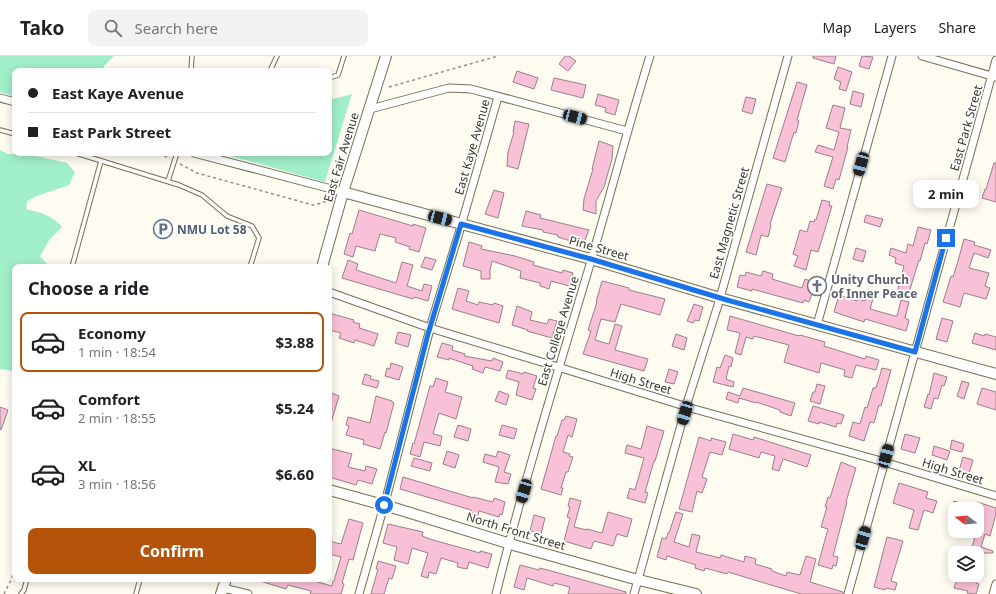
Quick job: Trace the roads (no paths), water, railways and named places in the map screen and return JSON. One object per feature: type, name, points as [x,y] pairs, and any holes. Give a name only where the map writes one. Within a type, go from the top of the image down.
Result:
[{"type":"street","name":"East Fair Avenue","points":[[323,264],[343,192],[386,56]]},
{"type":"street","name":"East College Avenue","points":[[496,594],[508,544],[558,367],[650,56]]},
{"type":"street","name":"East Magnetic Street","points":[[634,594],[788,56]]},
{"type":"street","points":[[817,325],[892,56]]},
{"type":"street","points":[[922,56],[994,76]]},
{"type":"street","name":"East Park Street","points":[[848,594],[994,76],[996,60]]},
{"type":"street","points":[[370,109],[449,88],[471,89],[627,131]]},
{"type":"street","name":"East Kaye Avenue","points":[[359,594],[384,505],[430,328],[498,96]]},
{"type":"street","points":[[0,98],[12,101]]},
{"type":"street","name":"Pine Street","points":[[205,156],[591,259],[817,325],[996,374]]},
{"type":"street","name":"High Street","points":[[332,293],[430,328],[687,407],[884,462],[996,496]]},
{"type":"street","name":"North Front Street","points":[[332,491],[384,505],[508,544],[696,594]]},
{"type":"street","points":[[993,594],[996,584]]},
{"type":"street","points":[[224,587],[248,594]]},
{"type":"lane","points":[[191,68],[192,56]]},
{"type":"lane","points":[[272,68],[278,56]]},
{"type":"lane","points":[[332,77],[338,75],[344,56]]},
{"type":"lane","points":[[0,130],[12,133]]},
{"type":"lane","points":[[85,156],[179,185],[202,195],[226,216],[252,226],[259,238],[251,264]]},
{"type":"lane","points":[[168,181],[175,156]]},
{"type":"lane","points":[[73,264],[101,161]]},
{"type":"lane","points":[[20,594],[24,590],[26,582]]},
{"type":"lane","points":[[136,594],[139,582]]},
{"type":"place","name":"NMU Lot 58","points":[[163,229]]},
{"type":"place","name":"Unity Church of Inner Peace","points":[[817,286]]}]
